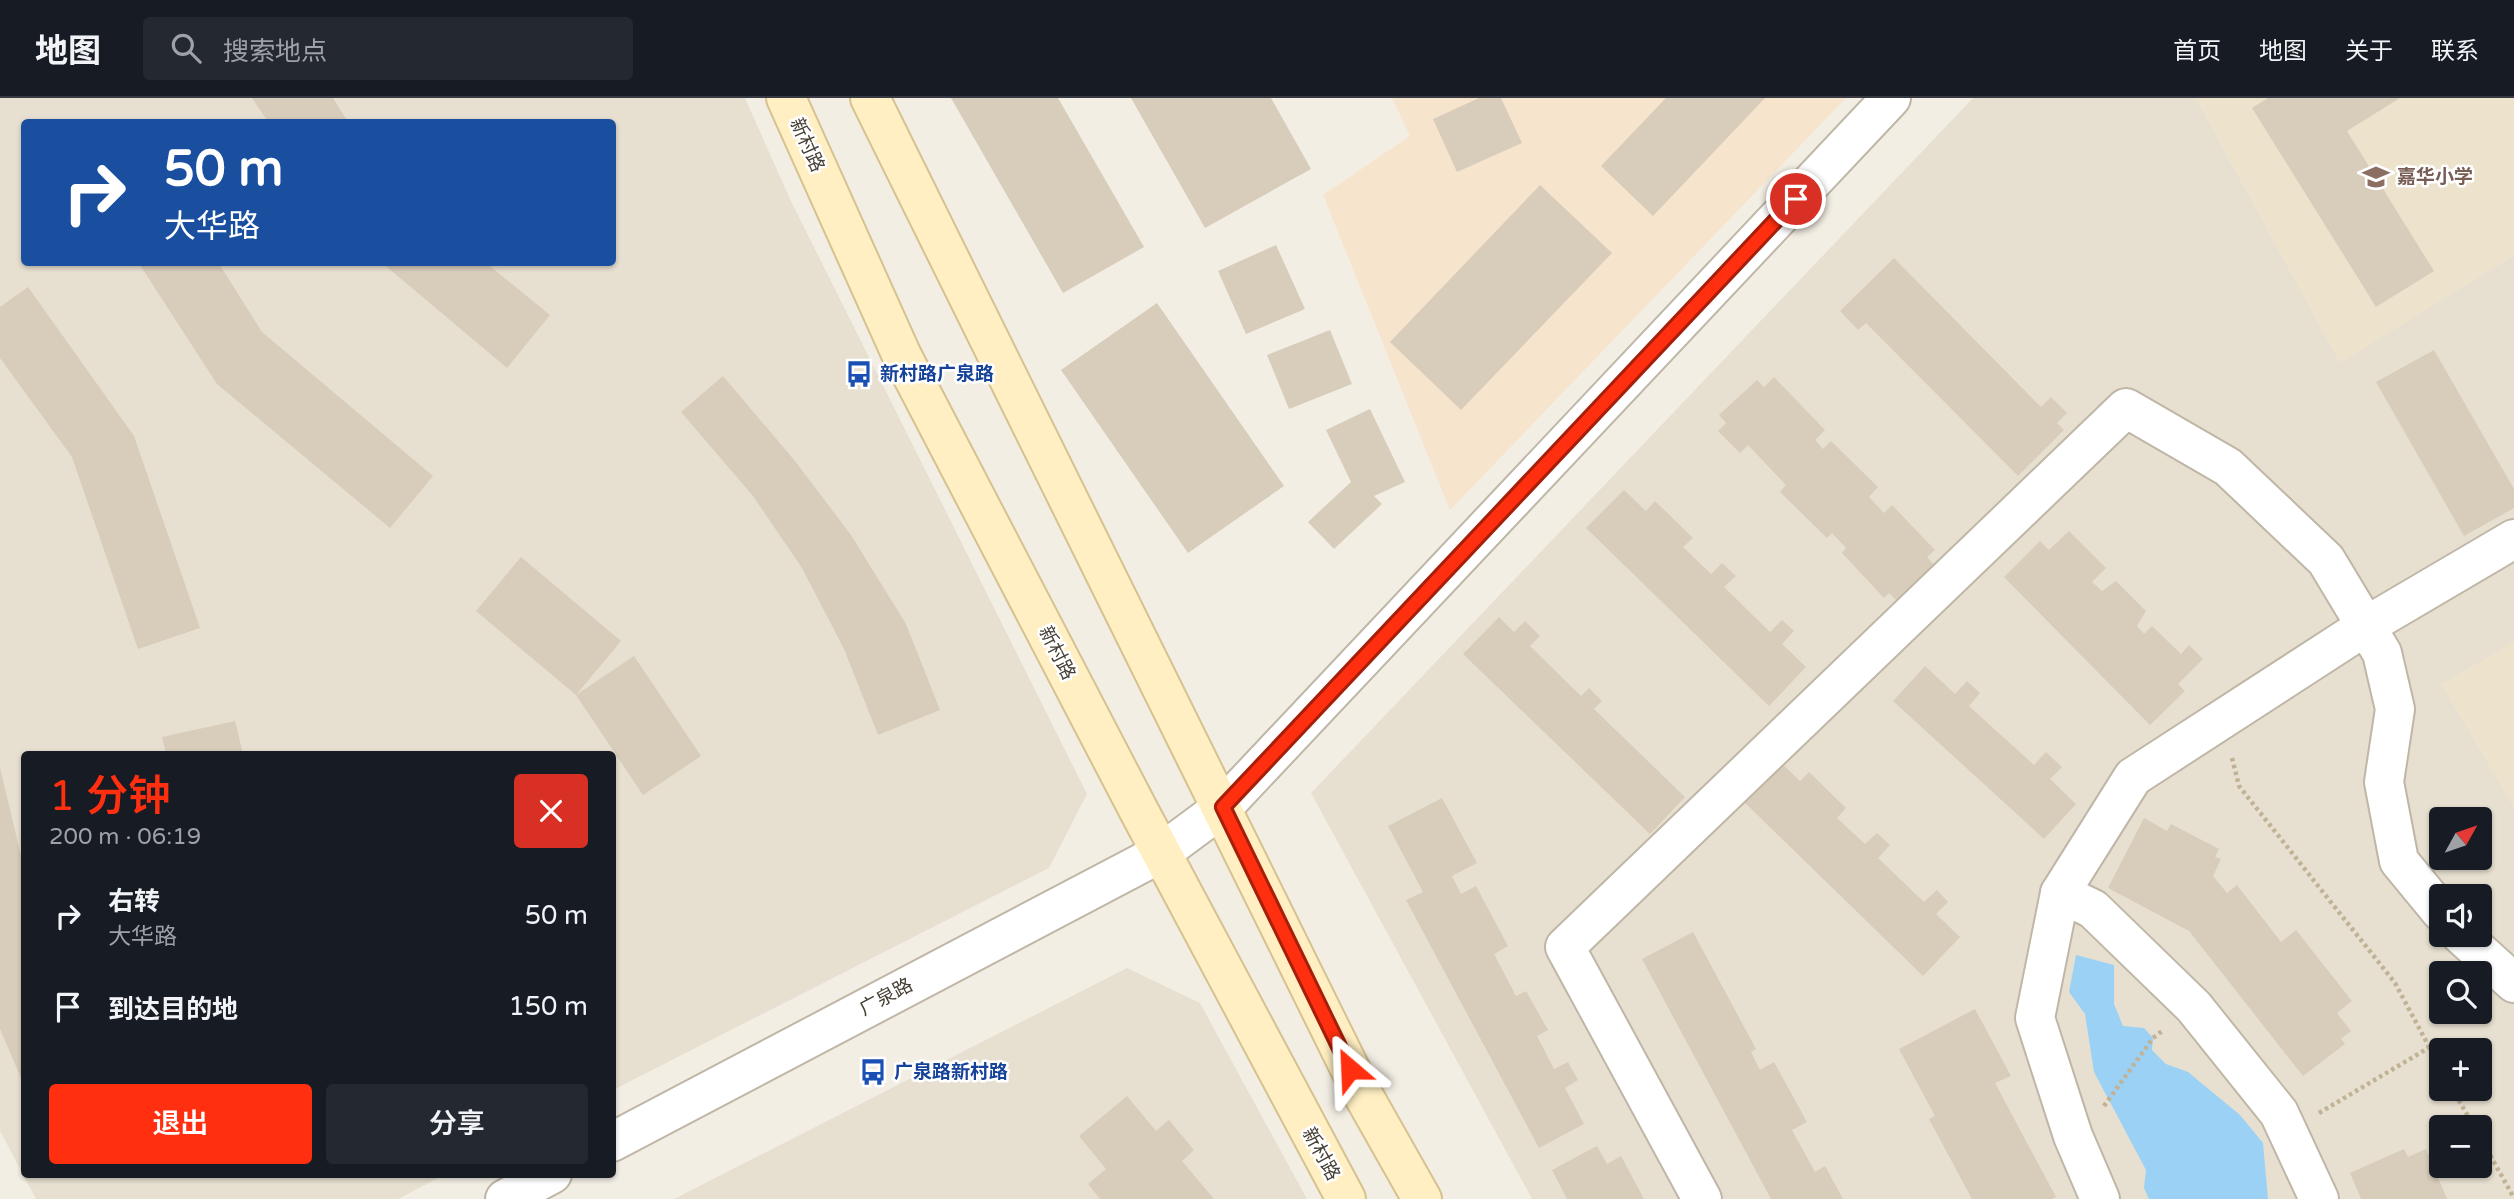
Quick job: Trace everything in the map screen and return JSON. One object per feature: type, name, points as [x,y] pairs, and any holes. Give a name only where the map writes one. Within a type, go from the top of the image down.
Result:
[{"type":"main road","name":"新村路","points":[[786,98],[902,356],[1161,853],[1346,1199]]},
{"type":"main road","points":[[870,98],[1223,807],[1362,1093],[1422,1199]]},
{"type":"street","name":"广泉路","points":[[616,1140],[1161,853],[1223,807],[1891,98]]},
{"type":"street","points":[[1702,1199],[1565,947],[2126,408],[2228,467],[2326,560],[2382,653],[2395,709],[2384,782],[2399,862],[2429,898]]},
{"type":"street","points":[[2100,1199],[2073,1136],[2035,1018],[2060,893],[2133,778],[2366,626],[2514,539]]},
{"type":"street","points":[[2060,893],[2093,909],[2194,1007],[2278,1113],[2319,1199]]},
{"type":"street","points":[[2474,947],[2514,983]]},
{"type":"street","points":[[505,1199],[544,1178]]},
{"type":"path","points":[[2223,719],[2239,786],[2395,983],[2429,1045]]},
{"type":"path","points":[[2110,1099],[2153,1038]]},
{"type":"path","points":[[2288,1131],[2429,1048]]},
{"type":"path","points":[[2492,1159],[2514,1198]]},
{"type":"shaded area","points":[[0,98],[745,98],[790,199],[1087,794],[1049,868],[616,1088],[616,751],[21,751],[21,1171],[0,1131]]},
{"type":"shaded area","points":[[1392,98],[1846,98],[1450,510],[1323,195],[1410,136]]},
{"type":"shaded area","points":[[1973,98],[2196,98],[2340,362],[2514,255],[2514,1199],[1532,1199],[1311,793]]},
{"type":"shaded area","name":"嘉华小学","points":[[2196,98],[2514,98],[2514,255],[2340,363]]},
{"type":"shaded area","points":[[2514,642],[2514,808],[2441,684]]},
{"type":"shaded area","points":[[1127,968],[1200,1003],[1307,1199],[674,1199]]},
{"type":"shaded area","points":[[25,1178],[438,1178],[398,1199],[36,1199]]},
{"type":"water","points":[[2076,955],[2114,965],[2114,1004],[2123,1026],[2144,1028],[2153,1038],[2152,1050],[2166,1064],[2188,1072],[2240,1115],[2263,1143],[2268,1199],[2149,1199],[2144,1188],[2146,1170],[2094,1072],[2085,1014],[2069,992]]},
{"type":"building","points":[[252,98],[333,98],[346,119],[266,119]]},
{"type":"building","points":[[951,98],[1058,98],[1144,247],[1063,293]]},
{"type":"building","points":[[1131,98],[1271,98],[1311,169],[1205,228]]},
{"type":"building","points":[[1479,98],[1501,98],[1522,143],[1457,172],[1433,119]]},
{"type":"building","points":[[1666,98],[1765,98],[1653,216],[1601,166]]},
{"type":"building","points":[[2268,98],[2400,98],[2347,131],[2434,271],[2376,307],[2252,108]]},
{"type":"building","points":[[1540,185],[1612,253],[1461,410],[1390,342]]},
{"type":"building","points":[[1276,245],[1305,309],[1246,334],[1218,271]]},
{"type":"building","points":[[1894,258],[2041,407],[2051,397],[2067,413],[2057,423],[2064,430],[2018,476],[1866,323],[1858,330],[1840,311]]},
{"type":"building","points":[[141,266],[221,266],[262,332],[433,476],[390,528],[217,384]]},
{"type":"building","points":[[386,266],[490,266],[550,315],[507,368]]},
{"type":"building","points":[[28,287],[134,436],[200,628],[138,649],[72,457],[0,358],[0,307]]},
{"type":"building","points":[[1157,303],[1284,486],[1188,553],[1061,370]]},
{"type":"building","points":[[1330,330],[1352,384],[1289,409],[1267,355]]},
{"type":"building","points":[[2434,350],[2514,489],[2514,508],[2464,536],[2376,382]]},
{"type":"building","points":[[723,376],[795,461],[851,535],[906,624],[940,710],[878,735],[844,649],[802,568],[753,496],[681,412]]},
{"type":"building","points":[[1774,377],[1825,430],[1815,440],[1823,449],[1831,441],[1878,487],[1869,497],[1884,513],[1892,505],[1935,550],[1927,557],[1941,573],[1904,608],[1889,593],[1884,598],[1842,553],[1846,548],[1832,533],[1827,538],[1780,492],[1786,485],[1748,445],[1740,453],[1718,431],[1726,423],[1719,415],[1757,380],[1764,387]]},
{"type":"building","points":[[1370,409],[1405,482],[1374,496],[1382,504],[1334,549],[1308,522],[1351,482],[1326,430]]},
{"type":"building","points":[[1624,490],[1646,511],[1655,501],[1693,538],[1683,547],[1711,574],[1722,563],[1736,576],[1724,587],[1770,632],[1782,620],[1794,631],[1782,644],[1806,667],[1769,706],[1586,528]]},
{"type":"building","points":[[2069,531],[2106,568],[2092,582],[2102,591],[2116,581],[2146,611],[2137,626],[2144,634],[2152,626],[2181,654],[2189,645],[2203,659],[2178,684],[2185,691],[2150,725],[2004,577],[2040,541],[2049,550]]},
{"type":"building","points":[[521,557],[621,641],[576,695],[476,611]]},
{"type":"building","points":[[1499,617],[1514,632],[1525,621],[1540,636],[1530,646],[1581,696],[1589,688],[1602,701],[1594,709],[1685,797],[1650,834],[1463,654]]},
{"type":"building","points":[[634,656],[701,756],[643,795],[576,695]]},
{"type":"building","points":[[1925,666],[1955,694],[1967,681],[1980,693],[1969,706],[2034,765],[2046,752],[2062,767],[2050,779],[2076,804],[2044,839],[1893,701]]},
{"type":"building","points":[[235,721],[242,751],[165,751],[162,737]]},
{"type":"building","points":[[1778,760],[1800,781],[1809,772],[1846,808],[1837,818],[1865,844],[1877,833],[1890,845],[1878,858],[1924,902],[1937,890],[1948,902],[1936,914],[1960,937],[1923,976],[1740,798]]},
{"type":"building","points":[[0,768],[21,856],[21,1078],[0,1029]]},
{"type":"building","points":[[1442,798],[1477,863],[1452,876],[1461,894],[1476,886],[1508,946],[1494,954],[1516,996],[1526,991],[1548,1030],[1537,1036],[1554,1069],[1568,1062],[1578,1080],[1565,1088],[1584,1124],[1539,1148],[1406,900],[1423,892],[1388,826]]},
{"type":"building","points":[[2144,818],[2167,831],[2171,824],[2219,849],[2215,857],[2221,859],[2213,876],[2227,893],[2237,885],[2281,942],[2296,930],[2352,1001],[2337,1013],[2351,1031],[2341,1039],[2345,1044],[2303,1076],[2189,931],[2108,888]]},
{"type":"building","points":[[1693,932],[1756,1049],[1751,1052],[1760,1070],[1774,1062],[1807,1122],[1792,1130],[1815,1172],[1825,1166],[1843,1199],[1771,1199],[1642,959]]},
{"type":"building","points":[[1975,1009],[2011,1076],[1995,1083],[2056,1197],[2052,1199],[1972,1199],[1929,1119],[1935,1116],[1899,1049]]},
{"type":"building","points":[[1127,1096],[1156,1131],[1169,1120],[1194,1150],[1182,1161],[1214,1199],[1100,1199],[1088,1184],[1106,1169],[1079,1136]]},
{"type":"building","points":[[1597,1146],[1607,1164],[1621,1156],[1644,1199],[1567,1199],[1552,1170]]},
{"type":"building","points":[[2404,1149],[2408,1157],[2426,1149],[2429,1156],[2429,1178],[2438,1178],[2447,1199],[2361,1199],[2350,1173]]},
{"type":"place","name":"嘉华小学","points":[[2376,177]]},
{"type":"place","name":"新村路广泉路","points":[[859,374]]},
{"type":"place","name":"广泉路新村路","points":[[873,1072]]},
{"type":"route","points":[[1350,1069],[1223,807],[1796,199]]}]
